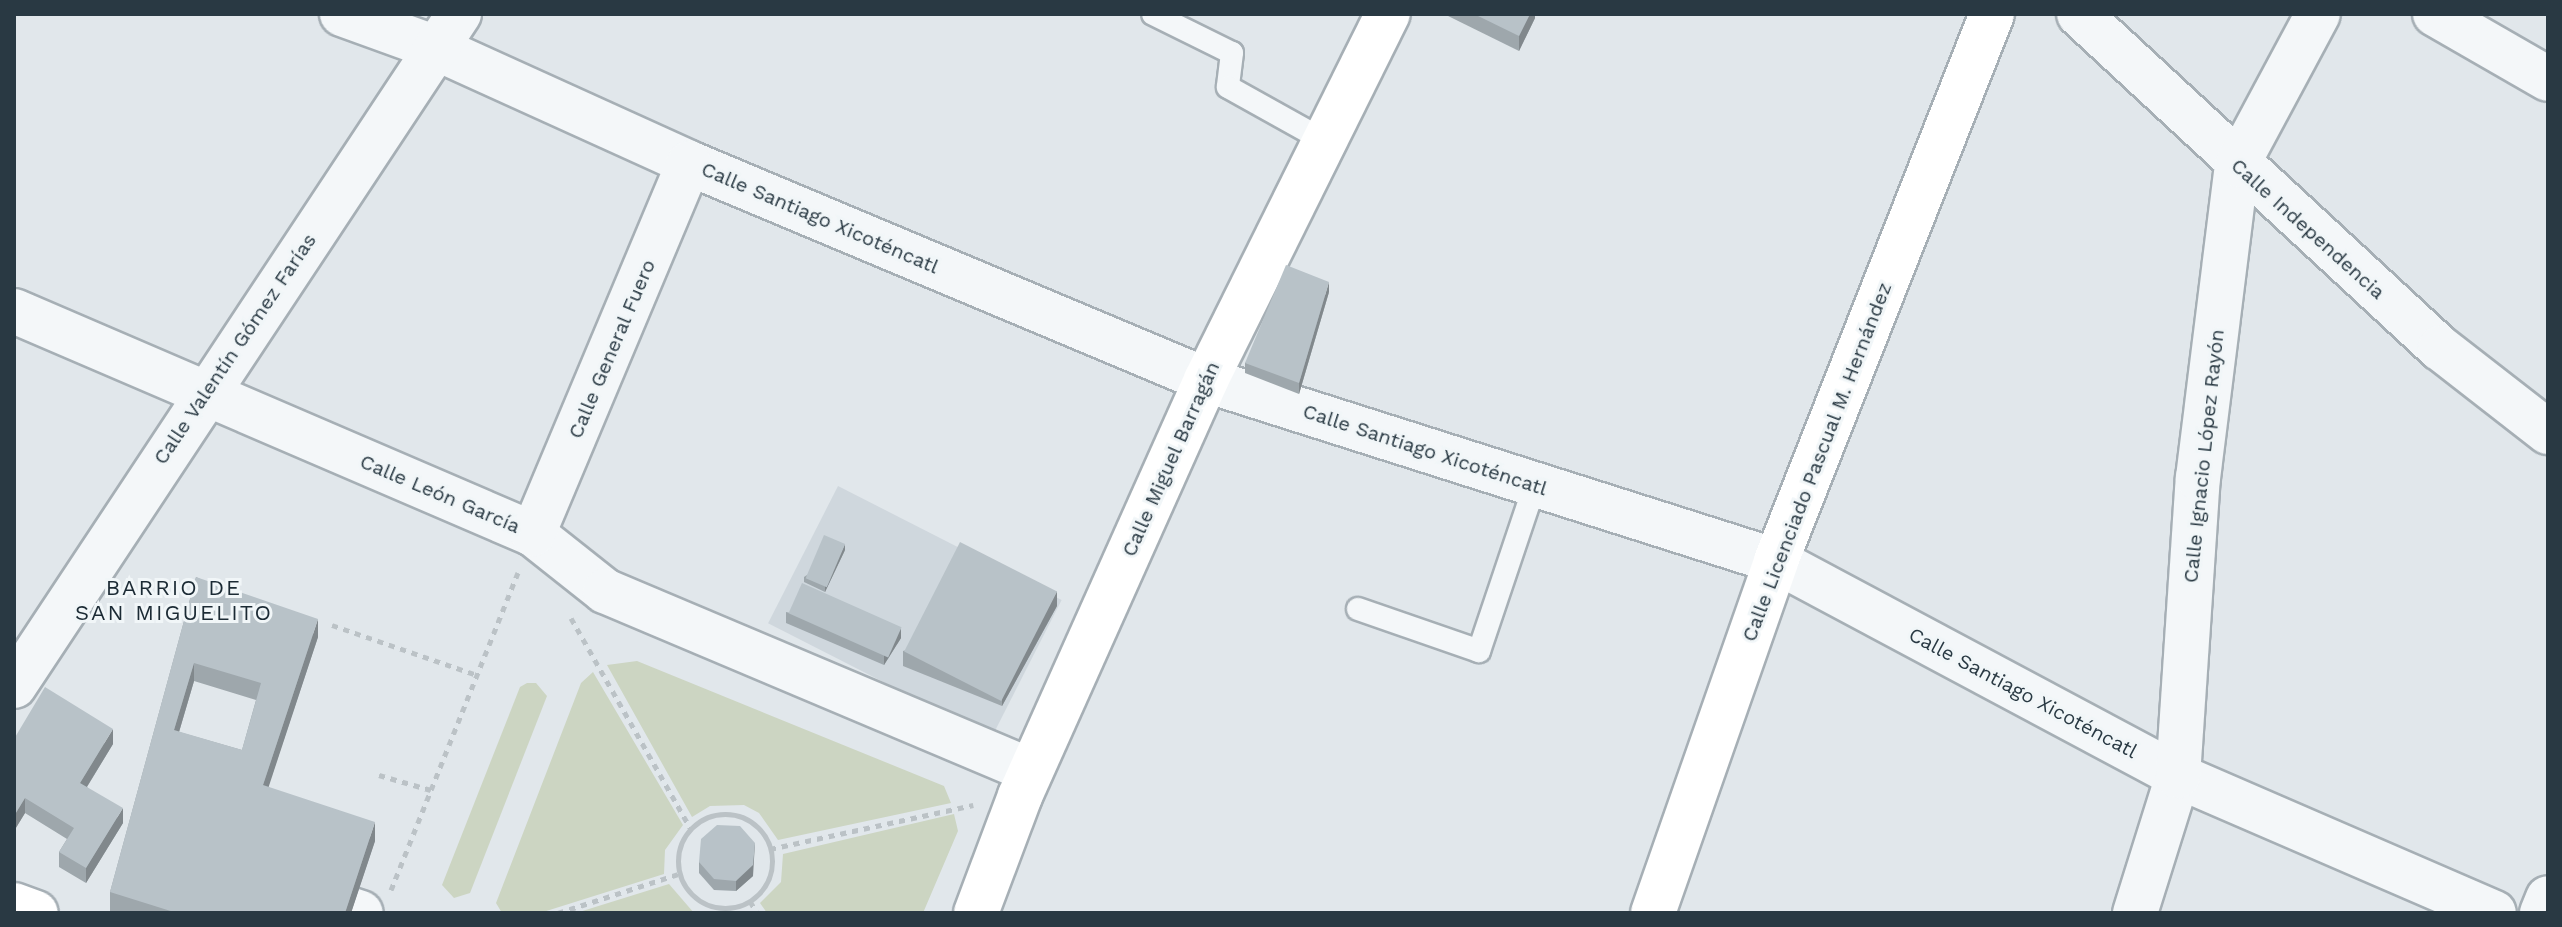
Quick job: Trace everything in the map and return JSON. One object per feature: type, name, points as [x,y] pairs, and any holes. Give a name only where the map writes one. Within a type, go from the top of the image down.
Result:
[{"type":"main road","name":"Calle Miguel Barragán","points":[[976,913],[1025,783],[1206,380],[1388,14]]},
{"type":"main road","name":"Calle Licenciado Pascual M. Hernández","points":[[1653,913],[1776,561],[1992,14]]},
{"type":"main road","points":[[14,905],[36,913]]},
{"type":"street","name":"Calle Santiago Xicoténcatl","points":[[342,14],[447,31],[689,163],[1206,380],[1776,561],[2178,776],[2494,913]]},
{"type":"street","name":"Calle Independencia","points":[[2079,14],[2237,165],[2440,348],[2548,432]]},
{"type":"street","name":"Calle Ignacio López Rayón","points":[[2135,913],[2178,776],[2198,478],[2237,165],[2318,14]]},
{"type":"street","points":[[2435,14],[2548,79]]},
{"type":"street","name":"Calle Valentín Gómez Farías","points":[[14,686],[447,31]]},
{"type":"street","name":"Calle General Fuero","points":[[533,534],[689,163]]},
{"type":"street","name":"Calle León García","points":[[14,311],[533,534],[605,591],[1025,783]]},
{"type":"street","points":[[2542,913],[2548,898]]},
{"type":"lane","points":[[1153,14],[1232,53],[1228,87],[1325,141]]},
{"type":"lane","points":[[1358,609],[1479,651],[1535,485]]},
{"type":"path","points":[[367,907],[431,790],[511,589]]},
{"type":"path","points":[[567,611],[691,829]]},
{"type":"path","points":[[332,625],[477,675]]},
{"type":"path","points":[[379,775],[431,790]]},
{"type":"path","points":[[770,849],[1025,783]]},
{"type":"path","points":[[737,815],[764,834],[770,849],[769,879],[750,901],[716,908],[687,890],[679,874],[682,842],[691,829],[712,817],[737,815]]},
{"type":"path","points":[[558,913],[679,874]]},
{"type":"path","points":[[750,901],[757,913]]},
{"type":"shaded area","points":[[838,486],[1062,600],[992,737],[768,623]]},
{"type":"green space","points":[[637,661],[944,786],[951,803],[778,840],[759,813],[744,805],[710,806],[692,817],[607,665]]},
{"type":"green space","points":[[593,672],[683,825],[665,850],[664,874],[540,913],[502,913],[496,903],[581,683]]},
{"type":"green space","points":[[536,683],[547,696],[470,893],[454,898],[442,885],[520,687]]},
{"type":"green space","points":[[954,814],[958,831],[923,913],[767,913],[760,903],[781,882],[783,854]]},
{"type":"green space","points":[[669,884],[694,913],[576,913]]},
{"type":"building","points":[[1474,14],[1530,14],[1519,36]]},
{"type":"building","points":[[1286,265],[1329,282],[1299,383],[1245,363]]},
{"type":"building","points":[[824,535],[845,544],[827,587],[806,578]]},
{"type":"building","points":[[960,542],[1057,591],[1001,701],[904,652]]},
{"type":"building","points":[[196,577],[318,619],[263,785],[375,822],[345,913],[177,913],[110,892]],"holes":[[[194,663],[261,683],[242,750],[174,730]]]},
{"type":"building","points":[[802,583],[902,627],[888,657],[789,613]]},
{"type":"building","points":[[45,687],[113,729],[80,783],[123,808],[86,868],[59,852],[74,828],[25,798],[14,816],[14,739]]},
{"type":"building","points":[[717,825],[740,826],[755,843],[753,865],[736,881],[714,879],[699,862],[701,839]]},
{"type":"district","name":"BARRIO DE SAN MIGUELITO","points":[[174,600]]}]
